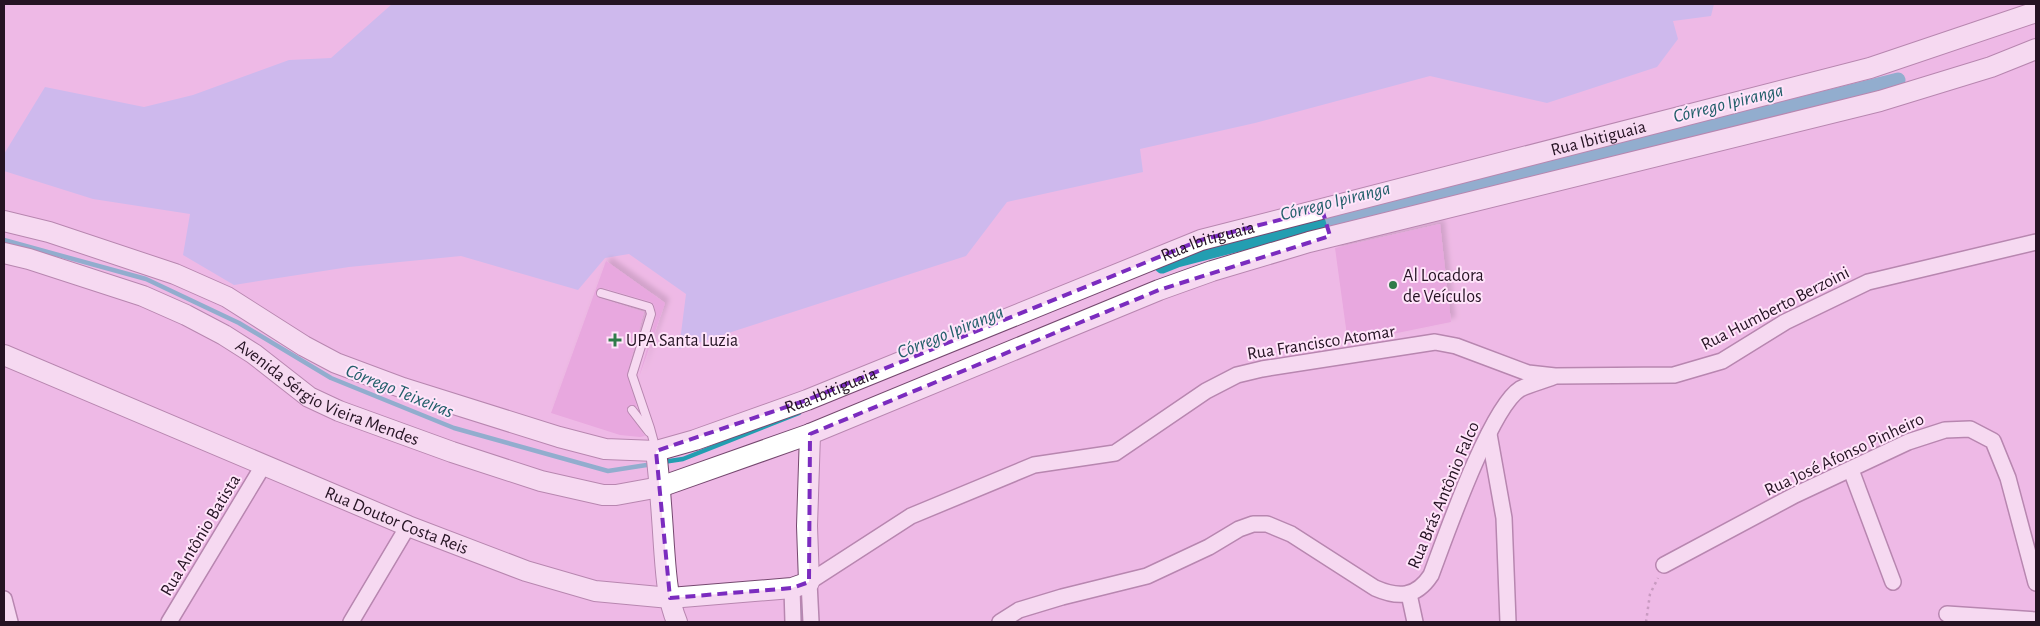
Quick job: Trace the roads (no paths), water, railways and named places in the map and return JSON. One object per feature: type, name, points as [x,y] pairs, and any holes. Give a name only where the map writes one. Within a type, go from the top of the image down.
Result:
[{"type":"main road","name":"Rua Ibitiguaia","points":[[657,461],[810,434],[1159,290],[1212,272],[1326,223],[1870,68],[2036,12]]},
{"type":"main road","name":"Rua Ibitiguaia","points":[[657,461],[695,440],[807,400],[1201,240],[1326,223],[1880,101],[1991,67],[2036,49]]},
{"type":"main road","name":"Avenida Sérgio Vieira Mendes","points":[[4,221],[49,232],[184,278],[227,297],[304,346],[336,363],[403,388],[559,437],[657,461]]},
{"type":"main road","name":"Avenida Sérgio Vieira Mendes","points":[[4,253],[29,259],[144,296],[224,335],[254,354],[309,397],[339,411],[452,452],[542,481],[603,495],[616,495],[657,461]]},
{"type":"main road","name":"Rua Doutor Costa Reis","points":[[4,355],[408,526],[526,571],[595,591],[670,598],[800,585]]},
{"type":"main road","points":[[800,585],[807,526],[810,434]]},
{"type":"main road","points":[[657,461],[667,583],[677,622]]},
{"type":"street","name":"Rua Humberto Berzoini","points":[[1528,373],[1555,376],[1674,375],[1722,361],[1785,322],[1868,282],[2036,242]]},
{"type":"street","name":"Rua Francisco Atomar","points":[[800,585],[911,516],[1013,473],[1034,465],[1116,453],[1206,390],[1237,375],[1435,342],[1456,346],[1528,373]]},
{"type":"street","name":"Rua Brás Antônio Falco","points":[[1000,622],[1019,610],[1062,596],[1147,576],[1209,547],[1239,529],[1253,524],[1266,524],[1291,534],[1375,588],[1388,594],[1409,594],[1424,586],[1431,575],[1466,483],[1502,410],[1520,390],[1555,376]]},
{"type":"street","name":"Rua José Afonso Pinheiro","points":[[1664,565],[1795,495],[1908,442],[1944,430],[1970,429],[1993,441],[2008,478],[2036,583]]},
{"type":"street","points":[[1489,434],[1504,518],[1508,622]]},
{"type":"street","name":"Rua Antônio Batista","points":[[168,622],[263,466]]},
{"type":"street","points":[[1851,470],[1893,582]]},
{"type":"street","points":[[351,622],[408,526]]},
{"type":"street","points":[[793,622],[800,585]]},
{"type":"street","points":[[800,585],[812,622]]},
{"type":"street","points":[[1409,594],[1415,622]]},
{"type":"street","points":[[4,599],[10,622]]},
{"type":"street","points":[[1948,614],[2036,620]]},
{"type":"lane","points":[[601,293],[649,307],[651,314],[632,375],[657,461]]},
{"type":"lane","points":[[632,410],[657,461]]},
{"type":"waterway","name":"Córrego Ipiranga","points":[[1162,266],[1177,260],[1227,247],[1898,80]]},
{"type":"waterway","name":"Córrego Teixeiras","points":[[4,240],[146,279],[239,323],[331,378],[454,428],[608,471],[653,464]]},
{"type":"waterway","name":"Córrego Teixeiras","points":[[663,462],[683,459],[799,413]]},
{"type":"waterway","name":"Córrego Ipiranga","points":[[799,601],[802,622]]},
{"type":"place","name":"Al Locadora de Veículos","points":[[1393,285]]},
{"type":"place","name":"UPA Santa Luzia","points":[[615,340]]}]
